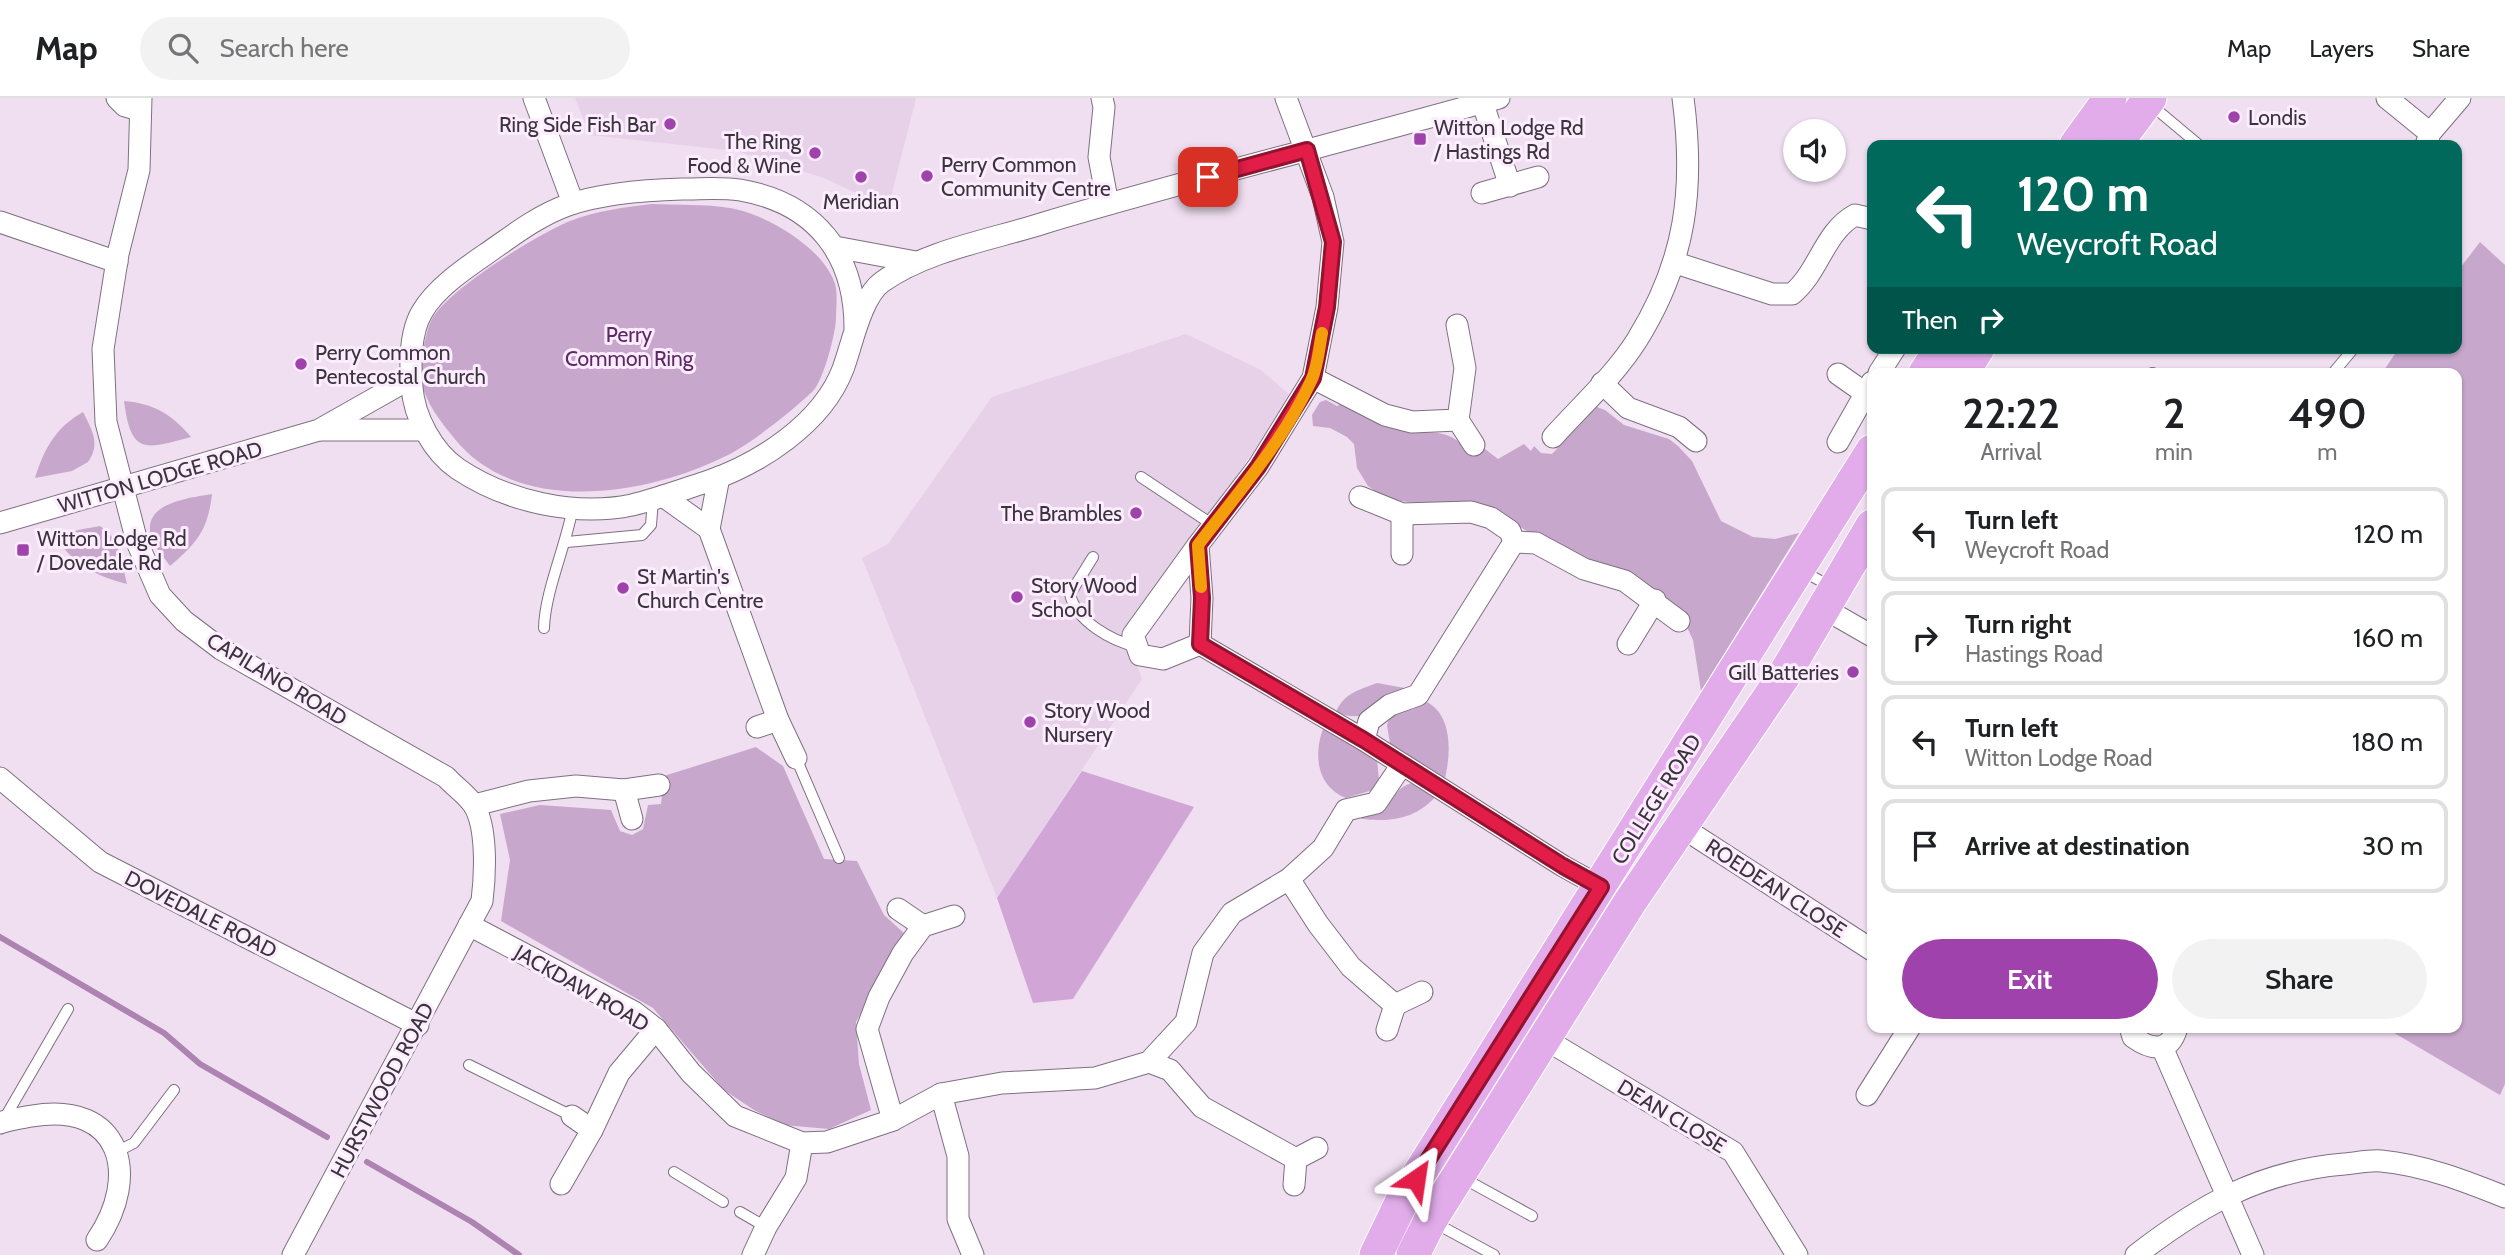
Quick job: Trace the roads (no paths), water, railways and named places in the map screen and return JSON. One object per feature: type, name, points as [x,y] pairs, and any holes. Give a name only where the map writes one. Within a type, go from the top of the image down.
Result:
[{"type":"main road","points":[[2080,140],[2110,98]]},
{"type":"main road","points":[[2118,140],[2146,99]]},
{"type":"main road","points":[[1945,360],[1962,354]]},
{"type":"main road","name":"COLLEGE ROAD","points":[[1413,1255],[1430,1221],[1545,1039],[1616,894],[1797,568],[1867,459]]},
{"type":"main road","name":"COLLEGE ROAD","points":[[1376,1255],[1402,1201],[1616,894],[1680,826],[1783,677],[1867,535]]},
{"type":"street","points":[[117,98],[125,106],[140,104]]},
{"type":"street","points":[[534,98],[573,203]]},
{"type":"street","points":[[1102,98],[1099,157],[1108,204]]},
{"type":"street","points":[[1200,644],[1163,659],[1140,655],[1133,635],[1258,467],[1313,378],[1327,307],[1333,242],[1307,150],[1286,98]]},
{"type":"street","points":[[1553,437],[1637,341],[1676,263],[1687,198],[1689,143],[1684,98]]},
{"type":"street","points":[[2386,98],[2428,139],[2460,98]]},
{"type":"street","points":[[855,331],[851,283],[835,247],[814,222],[762,195],[734,189],[649,190],[573,203],[541,216],[460,272],[423,309],[415,330],[411,378],[413,399],[424,430],[448,462],[487,488],[537,502],[573,507],[627,506],[736,471],[780,443],[812,416],[842,374],[855,331],[876,286],[916,262],[1108,204],[1488,100],[1510,186]]},
{"type":"street","name":"CAPILANO ROAD","points":[[140,104],[139,170],[117,262],[103,349],[106,422],[137,542],[160,596],[184,621],[221,649],[446,777],[475,806]]},
{"type":"street","points":[[1482,193],[1538,177]]},
{"type":"street","points":[[1676,263],[1772,293],[1792,294],[1803,285],[1839,224],[1855,215],[1867,218]]},
{"type":"street","points":[[0,222],[117,262]]},
{"type":"street","points":[[835,247],[916,262]]},
{"type":"street","points":[[1458,325],[1465,368],[1458,420],[1474,445]]},
{"type":"street","points":[[1838,374],[1867,387]]},
{"type":"street","name":"WITTON LODGE ROAD","points":[[0,523],[319,430],[411,378]]},
{"type":"street","points":[[1313,378],[1385,415],[1412,422],[1458,420]]},
{"type":"street","points":[[1602,383],[1628,408],[1679,427],[1696,441]]},
{"type":"street","points":[[1838,442],[1867,391]]},
{"type":"street","name":"WITTON LODGE ROAD","points":[[319,430],[424,430]]},
{"type":"street","points":[[719,477],[709,529],[778,720],[796,758]]},
{"type":"street","points":[[1360,496],[1402,514],[1471,512],[1490,518],[1510,531],[1514,542]]},
{"type":"street","points":[[658,498],[709,529]]},
{"type":"street","points":[[1402,514],[1402,554]]},
{"type":"street","points":[[1514,542],[1536,543],[1584,569],[1625,581],[1655,600],[1679,621]]},
{"type":"street","points":[[1364,740],[1369,721],[1390,705],[1418,695],[1514,542]]},
{"type":"street","points":[[1198,545],[1202,598],[1200,644]]},
{"type":"street","points":[[1830,599],[1867,632]]},
{"type":"street","points":[[1628,644],[1655,600]]},
{"type":"street","points":[[1200,644],[1364,740],[1401,766],[1563,866],[1616,894]]},
{"type":"street","points":[[757,727],[778,720]]},
{"type":"street","points":[[1296,1159],[1202,1107],[1170,1070],[1149,1062],[1186,1023],[1203,953],[1232,913],[1289,879],[1323,848],[1346,810],[1376,803],[1401,766]]},
{"type":"street","name":"DOVEDALE ROAD","points":[[0,778],[100,862],[418,1025]]},
{"type":"street","points":[[469,925],[482,901],[485,875],[482,835],[475,806],[529,791],[576,786],[624,790],[659,785]]},
{"type":"street","points":[[624,790],[632,819]]},
{"type":"street","name":"ROEDEAN CLOSE","points":[[1680,826],[1867,947]]},
{"type":"street","points":[[1289,879],[1350,967],[1395,1005]]},
{"type":"street","points":[[898,909],[923,926]]},
{"type":"street","points":[[893,1120],[867,1029],[903,953],[923,926],[954,916]]},
{"type":"street","name":"HURSTWOOD ROAD","points":[[293,1255],[469,925]]},
{"type":"street","name":"JACKDAW ROAD","points":[[469,925],[634,1012],[656,1029],[691,1073],[735,1116],[802,1143],[827,1142],[893,1120],[941,1094],[1002,1083],[1095,1078],[1149,1062]]},
{"type":"street","points":[[1387,1030],[1395,1005],[1422,992]]},
{"type":"street","points":[[561,1184],[592,1130],[619,1073],[656,1029]]},
{"type":"street","points":[[1867,1095],[1906,1033]]},
{"type":"street","points":[[2132,1033],[2133,1037],[2147,1047],[2162,1047],[2174,1038],[2175,1033]]},
{"type":"street","name":"DEAN CLOSE","points":[[1545,1039],[1733,1152],[1797,1255]]},
{"type":"street","points":[[2162,1047],[2253,1255]]},
{"type":"street","points":[[941,1094],[958,1156],[958,1219],[973,1255]]},
{"type":"street","points":[[1,1120],[50,1113],[81,1118],[107,1135],[120,1160],[119,1188],[103,1232],[119,1242]]},
{"type":"street","points":[[572,1116],[592,1130]]},
{"type":"street","points":[[753,1255],[766,1227],[796,1178],[802,1143]]},
{"type":"street","points":[[1296,1159],[1317,1148]]},
{"type":"street","points":[[1294,1185],[1296,1159]]},
{"type":"street","points":[[2136,1255],[2169,1229],[2227,1194],[2263,1179],[2318,1166],[2380,1161],[2439,1172],[2505,1197]]},
{"type":"lane","points":[[2146,99],[2193,140]]},
{"type":"lane","points":[[2337,368],[2349,354]]},
{"type":"lane","points":[[1141,477],[1213,525]]},
{"type":"lane","points":[[567,542],[642,535],[652,525],[658,498]]},
{"type":"lane","points":[[544,628],[545,611],[567,542],[573,507]]},
{"type":"lane","points":[[1093,557],[1070,594],[1072,604],[1078,614],[1123,644],[1138,648]]},
{"type":"lane","points":[[1797,568],[1830,599]]},
{"type":"lane","points":[[796,758],[839,858]]},
{"type":"lane","points":[[1,1120],[68,1009]]},
{"type":"lane","points":[[469,1065],[572,1116]]},
{"type":"lane","points":[[116,1152],[134,1143],[174,1090]]},
{"type":"lane","points":[[674,1172],[723,1202]]},
{"type":"lane","points":[[1459,1175],[1532,1216]]},
{"type":"lane","points":[[740,1212],[766,1227]]},
{"type":"lane","points":[[1430,1221],[1494,1255]]},
{"type":"waterway","points":[[0,937],[164,1033],[200,1064],[327,1137]]},
{"type":"waterway","points":[[367,1162],[472,1222],[519,1255]]},
{"type":"place","name":"Londis","points":[[2234,117]]},
{"type":"place","name":"Ring Side Fish Bar","points":[[670,124]]},
{"type":"place","name":"Witton Lodge Rd / Hastings Rd","points":[[1420,139]]},
{"type":"place","name":"The Ring Food & Wine","points":[[815,153]]},
{"type":"place","name":"Perry Common Community Centre","points":[[927,176]]},
{"type":"place","name":"Meridian","points":[[861,177]]},
{"type":"place","name":"Perry Common Pentecostal Church","points":[[301,364]]},
{"type":"place","name":"The Brambles","points":[[1136,513]]},
{"type":"place","name":"Witton Lodge Rd / Dovedale Rd","points":[[23,550]]},
{"type":"place","name":"St Martin's Church Centre","points":[[623,588]]},
{"type":"place","name":"Story Wood School","points":[[1017,597]]},
{"type":"place","name":"Gill Batteries","points":[[1853,672]]},
{"type":"place","name":"Story Wood Nursery","points":[[1030,722]]},
{"type":"park label","name":"Perry Common Ring","points":[[629,346]]}]
